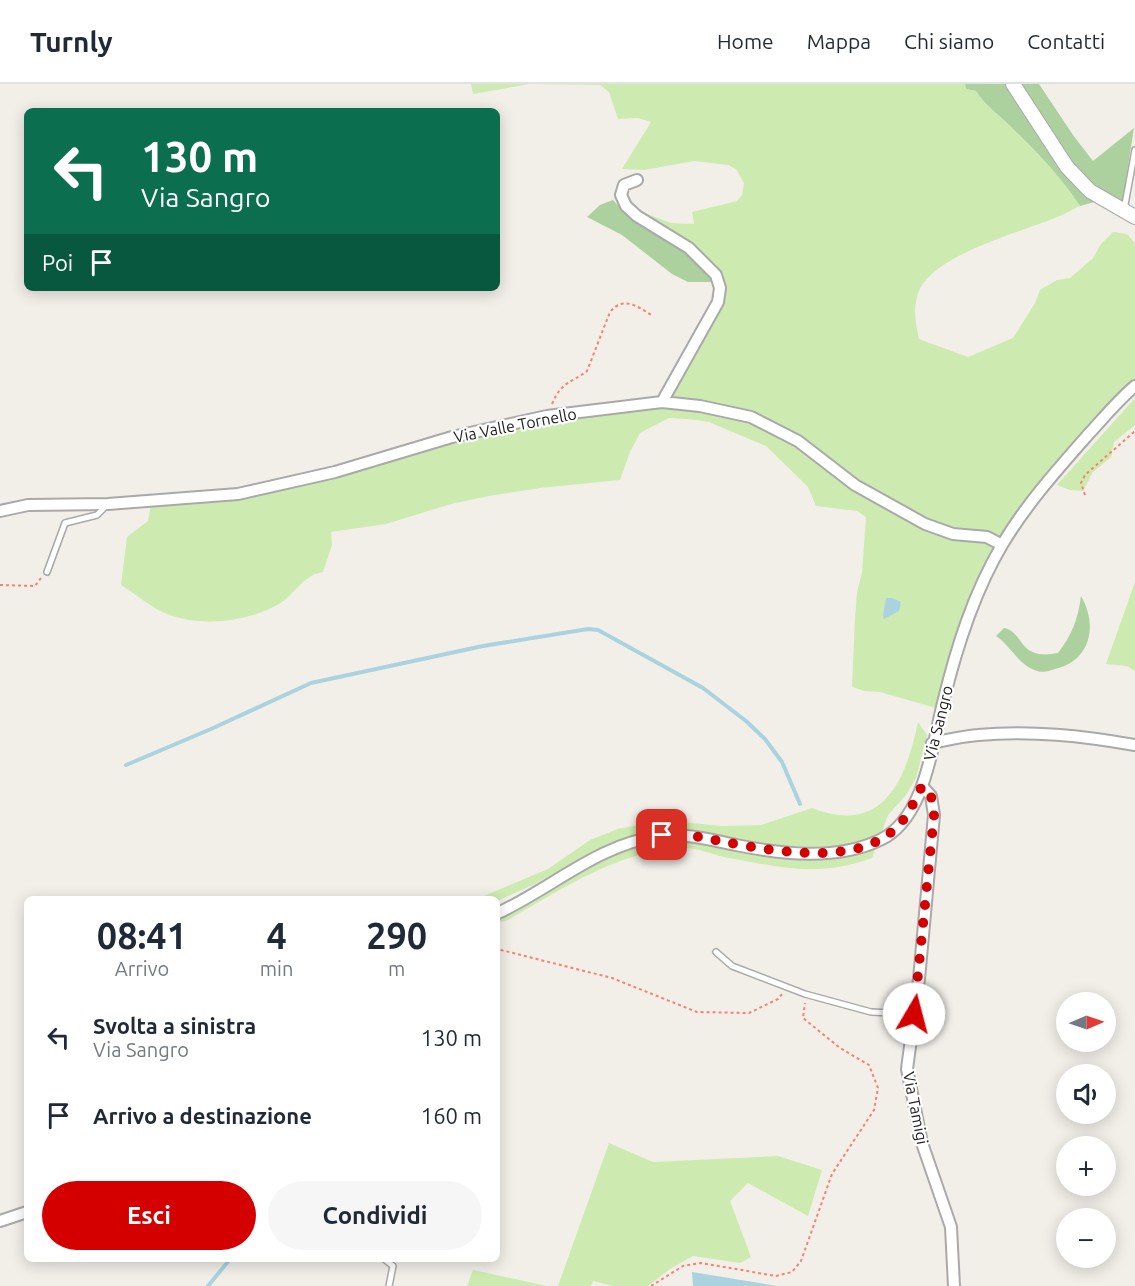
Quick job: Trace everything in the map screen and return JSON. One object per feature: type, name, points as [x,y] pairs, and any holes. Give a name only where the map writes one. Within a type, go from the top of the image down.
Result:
[{"type":"street","points":[[1013,84],[1066,167],[1090,191],[1129,214]]},
{"type":"street","points":[[637,180],[624,185],[621,195],[626,206],[637,216],[689,248],[716,274],[720,288],[718,302],[662,402]]},
{"type":"street","name":"Via Sangro","points":[[500,912],[594,858],[628,843],[662,835],[696,837],[789,853],[849,850],[880,840],[897,827],[909,813],[922,786],[954,657],[978,593],[1002,545],[1024,511],[1071,454],[1135,386]]},
{"type":"street","name":"Via Valle Tornello","points":[[0,511],[28,505],[108,504],[238,494],[335,472],[452,437],[553,416],[662,402],[700,406],[751,417],[798,441],[855,485],[925,524],[953,534],[987,537],[1002,545]]},
{"type":"street","points":[[932,743],[977,735],[1047,734],[1095,738],[1135,745]]},
{"type":"street","name":"Via Tamigi","points":[[922,786],[931,796],[934,815],[907,1069],[921,1143],[951,1227],[954,1286]]},
{"type":"street","points":[[0,1221],[24,1213]]},
{"type":"lane","points":[[1129,214],[1135,150]]},
{"type":"lane","points":[[47,572],[65,523],[98,515],[108,504]]},
{"type":"lane","points":[[716,952],[732,966],[806,994],[871,1012],[914,1014]]},
{"type":"lane","points":[[388,1262],[393,1266],[389,1286]]},
{"type":"path","points":[[553,416],[552,404],[557,391],[568,381],[579,377],[587,370],[614,307],[623,302],[632,304],[653,316]]},
{"type":"path","points":[[1085,495],[1081,483],[1085,475],[1135,431]]},
{"type":"path","points":[[0,585],[35,586],[47,572]]},
{"type":"path","points":[[500,949],[612,978],[697,1012],[750,1013],[778,999],[788,986]]},
{"type":"path","points":[[651,1286],[683,1266],[701,1263],[776,1276],[792,1272],[801,1261],[832,1174],[874,1110],[878,1088],[869,1065],[840,1048],[803,1018],[806,994]]},
{"type":"green space","points":[[471,84],[529,84],[473,94]]},
{"type":"green space","points":[[533,84],[965,84],[966,89],[976,91],[988,106],[1039,156],[1080,206],[955,258],[937,269],[924,282],[915,308],[919,339],[968,357],[1013,338],[1035,303],[1040,290],[1057,280],[1070,278],[1093,258],[1101,244],[1113,232],[1127,234],[1135,243],[1135,379],[1038,483],[1000,538],[987,531],[969,532],[970,539],[996,547],[960,626],[936,708],[880,692],[864,691],[852,687],[857,592],[862,573],[866,517],[857,511],[816,506],[808,487],[766,446],[709,422],[669,418],[640,433],[620,480],[489,496],[451,504],[386,524],[331,532],[332,545],[323,572],[306,580],[279,604],[250,616],[217,621],[184,619],[155,608],[121,585],[127,537],[148,521],[151,504],[241,496],[451,441],[671,395],[723,301],[725,287],[723,273],[690,244],[639,211],[671,223],[694,224],[692,212],[737,201],[742,195],[744,183],[736,169],[728,165],[694,161],[644,170],[622,169],[651,122],[638,118],[618,119],[609,92],[600,85]]},
{"type":"green space","points":[[965,84],[1006,84],[1042,140],[1098,201],[1080,206],[1039,156],[988,106],[976,91],[966,89]]},
{"type":"green space","points":[[1022,84],[1039,84],[1093,161],[1134,128],[1122,204],[1080,174],[1042,120]]},
{"type":"green space","points":[[613,200],[641,226],[679,248],[702,265],[718,290],[711,282],[688,282],[672,274],[622,235],[587,217],[600,205]]},
{"type":"green space","points":[[1135,398],[1135,425],[1114,442],[1111,457],[1093,472],[1083,491],[1070,490],[1057,485]]},
{"type":"green space","points":[[1135,582],[1135,671],[1127,666],[1106,664]]},
{"type":"green space","points":[[1081,596],[1089,619],[1088,640],[1084,650],[1067,665],[1044,672],[1037,671],[1025,665],[996,636],[1004,628],[1016,635],[1028,650],[1045,654],[1058,653],[1074,626]]},
{"type":"green space","points":[[918,722],[927,735],[916,778],[906,795],[888,815],[872,858],[833,868],[798,869],[724,857],[689,848],[660,850],[614,863],[500,922],[500,918],[614,854],[638,844],[664,839],[695,840],[695,830],[663,830],[634,835],[596,850],[533,885],[500,900],[500,896],[484,896],[548,869],[590,840],[618,829],[663,820],[722,826],[761,825],[812,808],[836,815],[857,815],[874,808],[887,797],[898,782],[913,743]]},
{"type":"green space","points":[[609,1143],[653,1162],[778,1156],[822,1170],[808,1216],[748,1183],[730,1201],[751,1257],[740,1263],[693,1256],[670,1269],[648,1286],[613,1286],[593,1281],[591,1286],[558,1286]]},
{"type":"green space","points":[[473,1270],[547,1286],[467,1286]]},
{"type":"water","points":[[886,598],[901,602],[899,611],[884,619],[883,616]]},
{"type":"water","points":[[692,1272],[777,1286],[693,1286]]},
{"type":"waterway","points":[[126,765],[311,683],[483,646],[588,629],[598,630],[703,688],[746,721],[765,739],[782,762],[800,804]]},
{"type":"waterway","points":[[208,1286],[228,1262]]},
{"type":"route","points":[[662,835],[696,837],[789,853],[849,850],[880,840],[897,827],[909,813],[922,786],[931,796],[934,815],[914,1014]]}]
